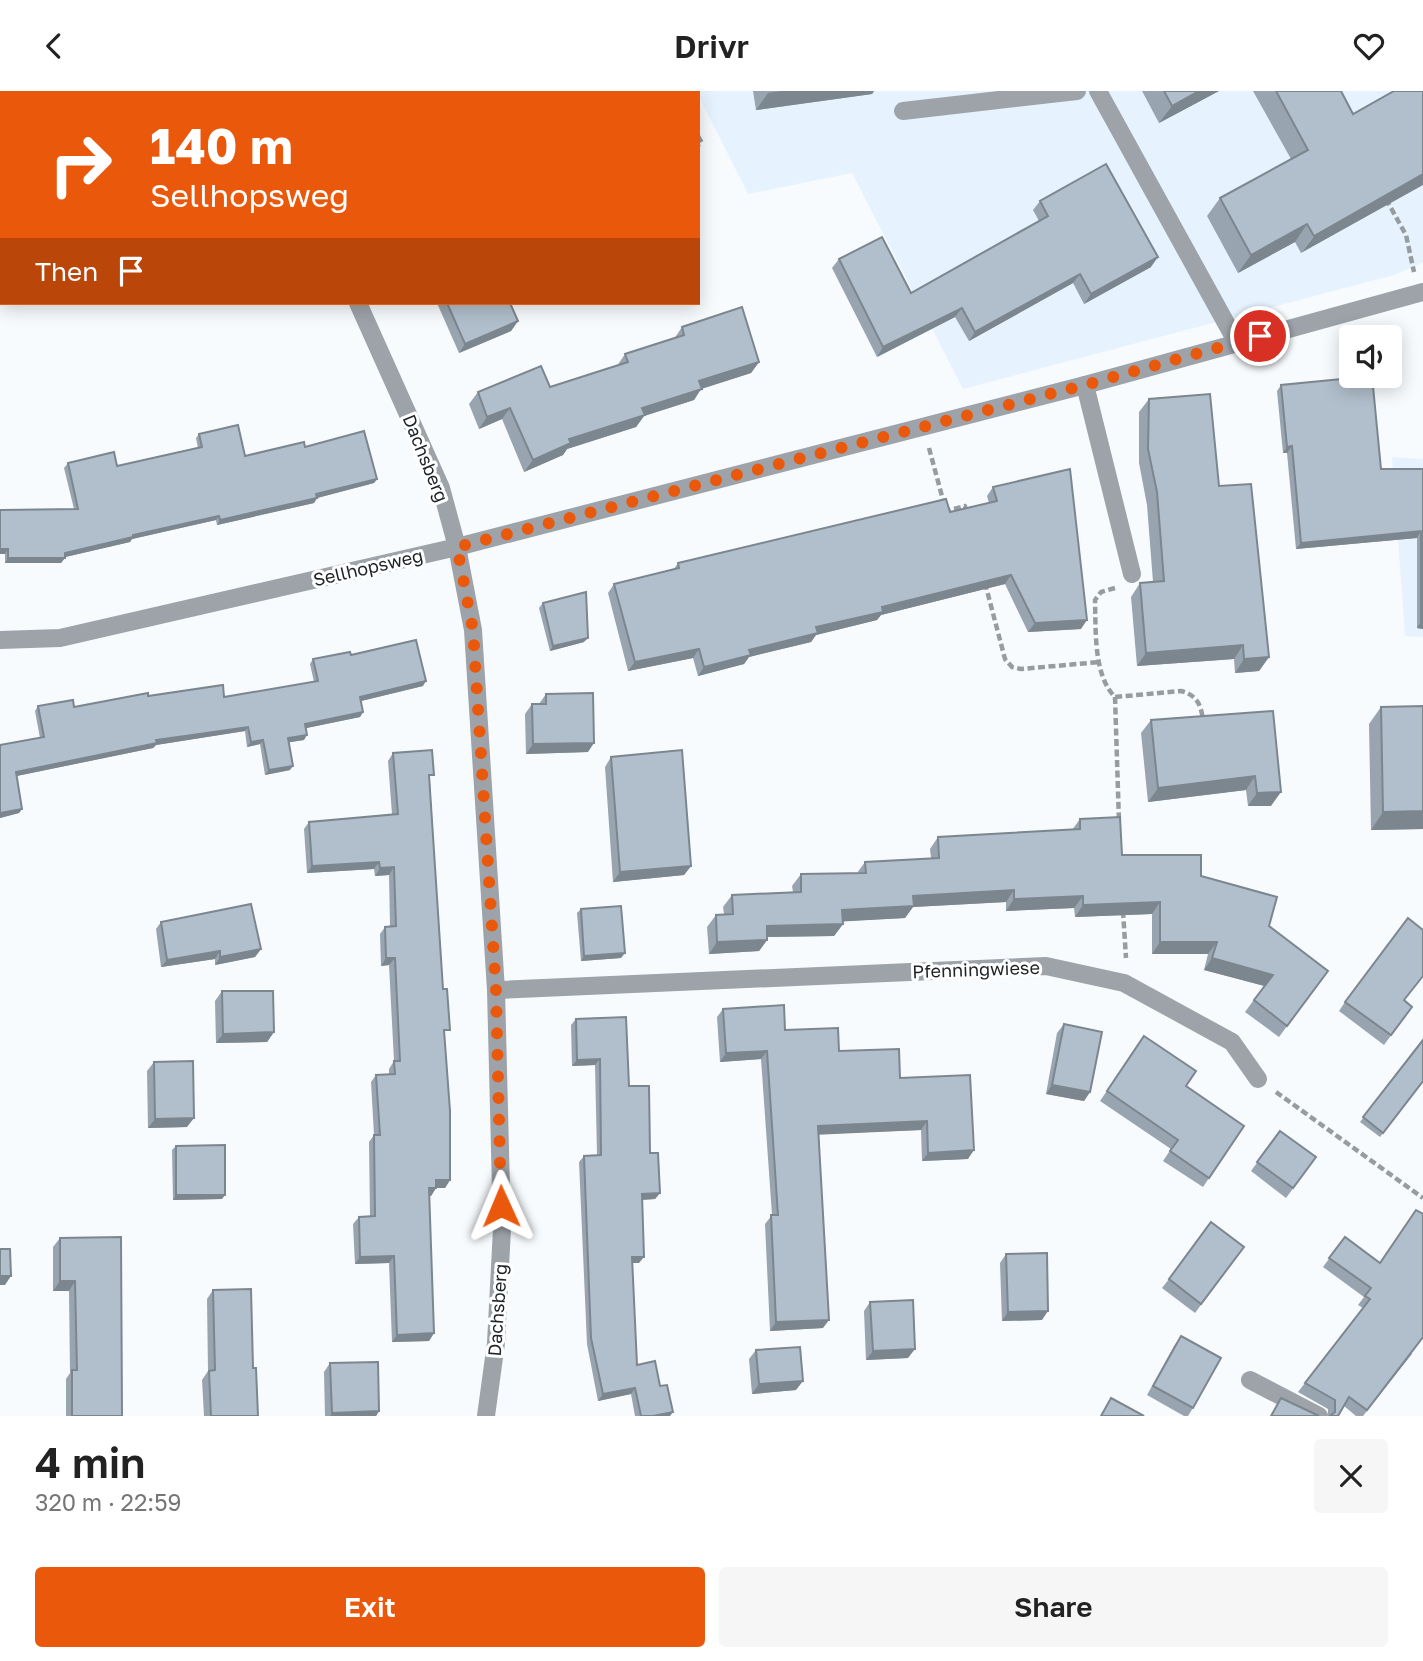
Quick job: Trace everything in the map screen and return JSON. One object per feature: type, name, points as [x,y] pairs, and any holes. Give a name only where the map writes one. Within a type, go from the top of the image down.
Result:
[{"type":"street","points":[[903,111],[1077,91]]},
{"type":"street","points":[[1098,91],[1237,343]]},
{"type":"street","name":"Sellhopsweg","points":[[0,640],[60,638],[457,547],[1085,385],[1421,293]]},
{"type":"street","name":"Dachsberg","points":[[359,305],[441,488],[457,547],[473,630],[496,990],[502,1229],[496,1343],[486,1416]]},
{"type":"street","points":[[1085,385],[1132,574]]},
{"type":"street","name":"Pfenningwiese","points":[[496,990],[1045,966],[1124,983],[1232,1042],[1258,1079]]},
{"type":"street","points":[[1250,1380],[1319,1416]]},
{"type":"path","points":[[1379,187],[1406,235],[1421,293]]},
{"type":"path","points":[[924,427],[946,511],[965,506],[969,519]]},
{"type":"path","points":[[982,570],[1005,659],[1012,667],[1021,669],[1100,662]]},
{"type":"path","points":[[1113,588],[1101,592],[1096,600],[1100,662],[1104,681],[1115,697],[1119,831]]},
{"type":"path","points":[[1115,697],[1181,691],[1191,693],[1198,700],[1203,723]]},
{"type":"path","points":[[1123,899],[1126,968],[1124,983]]},
{"type":"path","points":[[1258,1079],[1423,1198]]},
{"type":"shaded area","points":[[700,91],[1423,91],[1423,263],[1394,275],[963,389],[852,173],[748,194],[700,99]]},
{"type":"shaded area","points":[[1392,457],[1423,459],[1423,637],[1405,636]]},
{"type":"building","points":[[1164,91],[1199,91],[1172,106]]},
{"type":"building","points":[[1276,91],[1341,91],[1353,114],[1394,91],[1423,91],[1423,174],[1314,236],[1307,224],[1251,255],[1220,198],[1308,150]]},
{"type":"building","points":[[1106,164],[1158,257],[1091,294],[1080,274],[975,332],[962,308],[883,347],[839,259],[882,237],[911,293],[1048,216],[1040,201]]},
{"type":"building","points":[[448,305],[511,305],[518,321],[465,344]]},
{"type":"building","points":[[742,307],[759,362],[699,381],[702,389],[642,408],[645,415],[569,439],[571,443],[533,460],[510,408],[487,417],[478,392],[541,366],[550,387],[628,362],[625,354],[684,335],[682,327]]},
{"type":"building","points":[[1339,379],[1339,388],[1373,388],[1381,469],[1423,469],[1423,622],[1421,531],[1301,543],[1292,446],[1287,447],[1281,385]]},
{"type":"building","points":[[1210,394],[1219,486],[1251,484],[1269,657],[1244,659],[1243,645],[1146,653],[1140,583],[1164,581],[1157,492],[1148,449],[1149,399]]},
{"type":"building","points":[[238,425],[245,456],[304,442],[305,447],[364,431],[377,479],[316,494],[317,498],[220,520],[219,516],[133,535],[65,553],[65,558],[8,558],[8,549],[0,549],[0,510],[78,509],[68,463],[114,452],[117,466],[202,447],[199,434]]},
{"type":"building","points":[[1070,469],[1087,620],[1035,623],[1011,575],[882,607],[883,612],[816,627],[818,633],[749,650],[751,655],[704,667],[699,649],[635,662],[614,584],[679,568],[678,563],[946,499],[950,512],[997,501],[993,487]]},
{"type":"building","points":[[586,592],[588,638],[553,646],[543,603]]},
{"type":"building","points":[[416,640],[426,681],[360,697],[363,712],[305,724],[307,735],[288,738],[293,766],[269,770],[263,740],[251,742],[248,727],[156,740],[157,743],[16,772],[22,809],[0,813],[0,745],[44,737],[38,706],[73,700],[74,707],[148,693],[148,696],[223,685],[224,697],[318,681],[313,659],[350,652],[351,655]]},
{"type":"building","points":[[593,693],[594,743],[533,744],[532,704],[546,704],[546,694]]},
{"type":"building","points":[[1423,706],[1423,811],[1383,812],[1381,707]]},
{"type":"building","points":[[1273,711],[1281,792],[1257,793],[1255,776],[1158,788],[1151,720]]},
{"type":"building","points":[[432,750],[434,775],[429,775],[443,989],[447,989],[450,1030],[444,1030],[450,1111],[450,1180],[436,1180],[436,1188],[429,1188],[434,1333],[397,1335],[394,1256],[360,1257],[359,1217],[375,1216],[374,1135],[380,1135],[376,1075],[395,1074],[394,1061],[400,1061],[395,958],[386,958],[385,927],[396,926],[394,867],[380,868],[379,862],[312,866],[309,822],[398,814],[393,753]]},
{"type":"building","points":[[682,750],[691,866],[620,872],[611,757]]},
{"type":"building","points":[[1120,817],[1122,855],[1201,855],[1201,876],[1277,897],[1269,926],[1328,971],[1287,1026],[1254,1000],[1273,975],[1212,958],[1217,942],[1160,942],[1160,902],[1083,905],[1083,896],[1014,899],[1014,890],[913,896],[914,906],[842,910],[843,924],[767,926],[767,940],[717,942],[716,915],[733,914],[732,895],[801,892],[801,874],[866,873],[865,862],[939,858],[938,837],[1080,829],[1080,819]]},
{"type":"building","points":[[251,904],[261,949],[220,957],[220,951],[167,960],[161,922]]},
{"type":"building","points":[[621,906],[625,953],[584,956],[581,909]]},
{"type":"building","points":[[1408,918],[1423,930],[1423,976],[1404,1000],[1412,1007],[1391,1035],[1345,1002]]},
{"type":"building","points":[[222,991],[273,991],[274,1032],[223,1034]]},
{"type":"building","points":[[784,1005],[785,1030],[838,1028],[839,1051],[899,1049],[900,1078],[970,1075],[974,1150],[928,1153],[927,1121],[818,1126],[829,1320],[776,1322],[771,1215],[778,1215],[767,1051],[726,1053],[723,1009]]},
{"type":"building","points":[[626,1017],[629,1086],[649,1086],[650,1153],[658,1153],[660,1193],[642,1194],[644,1257],[632,1257],[637,1365],[655,1361],[660,1386],[667,1385],[673,1412],[653,1416],[641,1416],[635,1388],[603,1394],[591,1338],[584,1156],[601,1155],[600,1059],[577,1060],[576,1019]]},
{"type":"building","points":[[1064,1024],[1102,1032],[1090,1092],[1052,1085]]},
{"type":"building","points":[[1144,1036],[1196,1071],[1186,1086],[1244,1126],[1209,1178],[1170,1151],[1178,1140],[1107,1091]]},
{"type":"building","points":[[1423,1040],[1423,1081],[1383,1133],[1363,1117]]},
{"type":"building","points":[[193,1061],[194,1118],[155,1119],[154,1062]]},
{"type":"building","points":[[1280,1131],[1316,1157],[1293,1188],[1257,1162]]},
{"type":"building","points":[[225,1145],[225,1195],[176,1195],[176,1146]]},
{"type":"building","points":[[1416,1210],[1423,1214],[1423,1337],[1367,1410],[1349,1397],[1338,1416],[1330,1416],[1335,1412],[1335,1400],[1305,1383],[1370,1299],[1365,1296],[1371,1288],[1329,1258],[1345,1237],[1380,1263]]},
{"type":"building","points":[[1211,1222],[1244,1247],[1201,1304],[1169,1279]]},
{"type":"building","points":[[121,1237],[122,1416],[72,1416],[72,1370],[77,1370],[75,1281],[60,1281],[60,1238]]},
{"type":"building","points":[[0,1249],[10,1249],[11,1276],[0,1276]]},
{"type":"building","points":[[1047,1253],[1048,1311],[1008,1312],[1006,1254]]},
{"type":"building","points":[[251,1289],[253,1368],[256,1368],[258,1416],[211,1416],[209,1371],[215,1370],[213,1290]]},
{"type":"building","points":[[913,1300],[915,1349],[873,1351],[870,1302]]},
{"type":"building","points":[[1181,1336],[1221,1358],[1193,1408],[1153,1386]]},
{"type":"building","points":[[800,1347],[803,1381],[759,1384],[756,1350]]},
{"type":"building","points":[[378,1362],[379,1411],[332,1413],[330,1363]]},
{"type":"building","points":[[1111,1398],[1144,1416],[1101,1416]]},
{"type":"building","points":[[1281,1398],[1319,1416],[1271,1416]]},
{"type":"route","points":[[501,1206],[496,990],[473,630],[457,547],[1085,385],[1260,336]]}]
